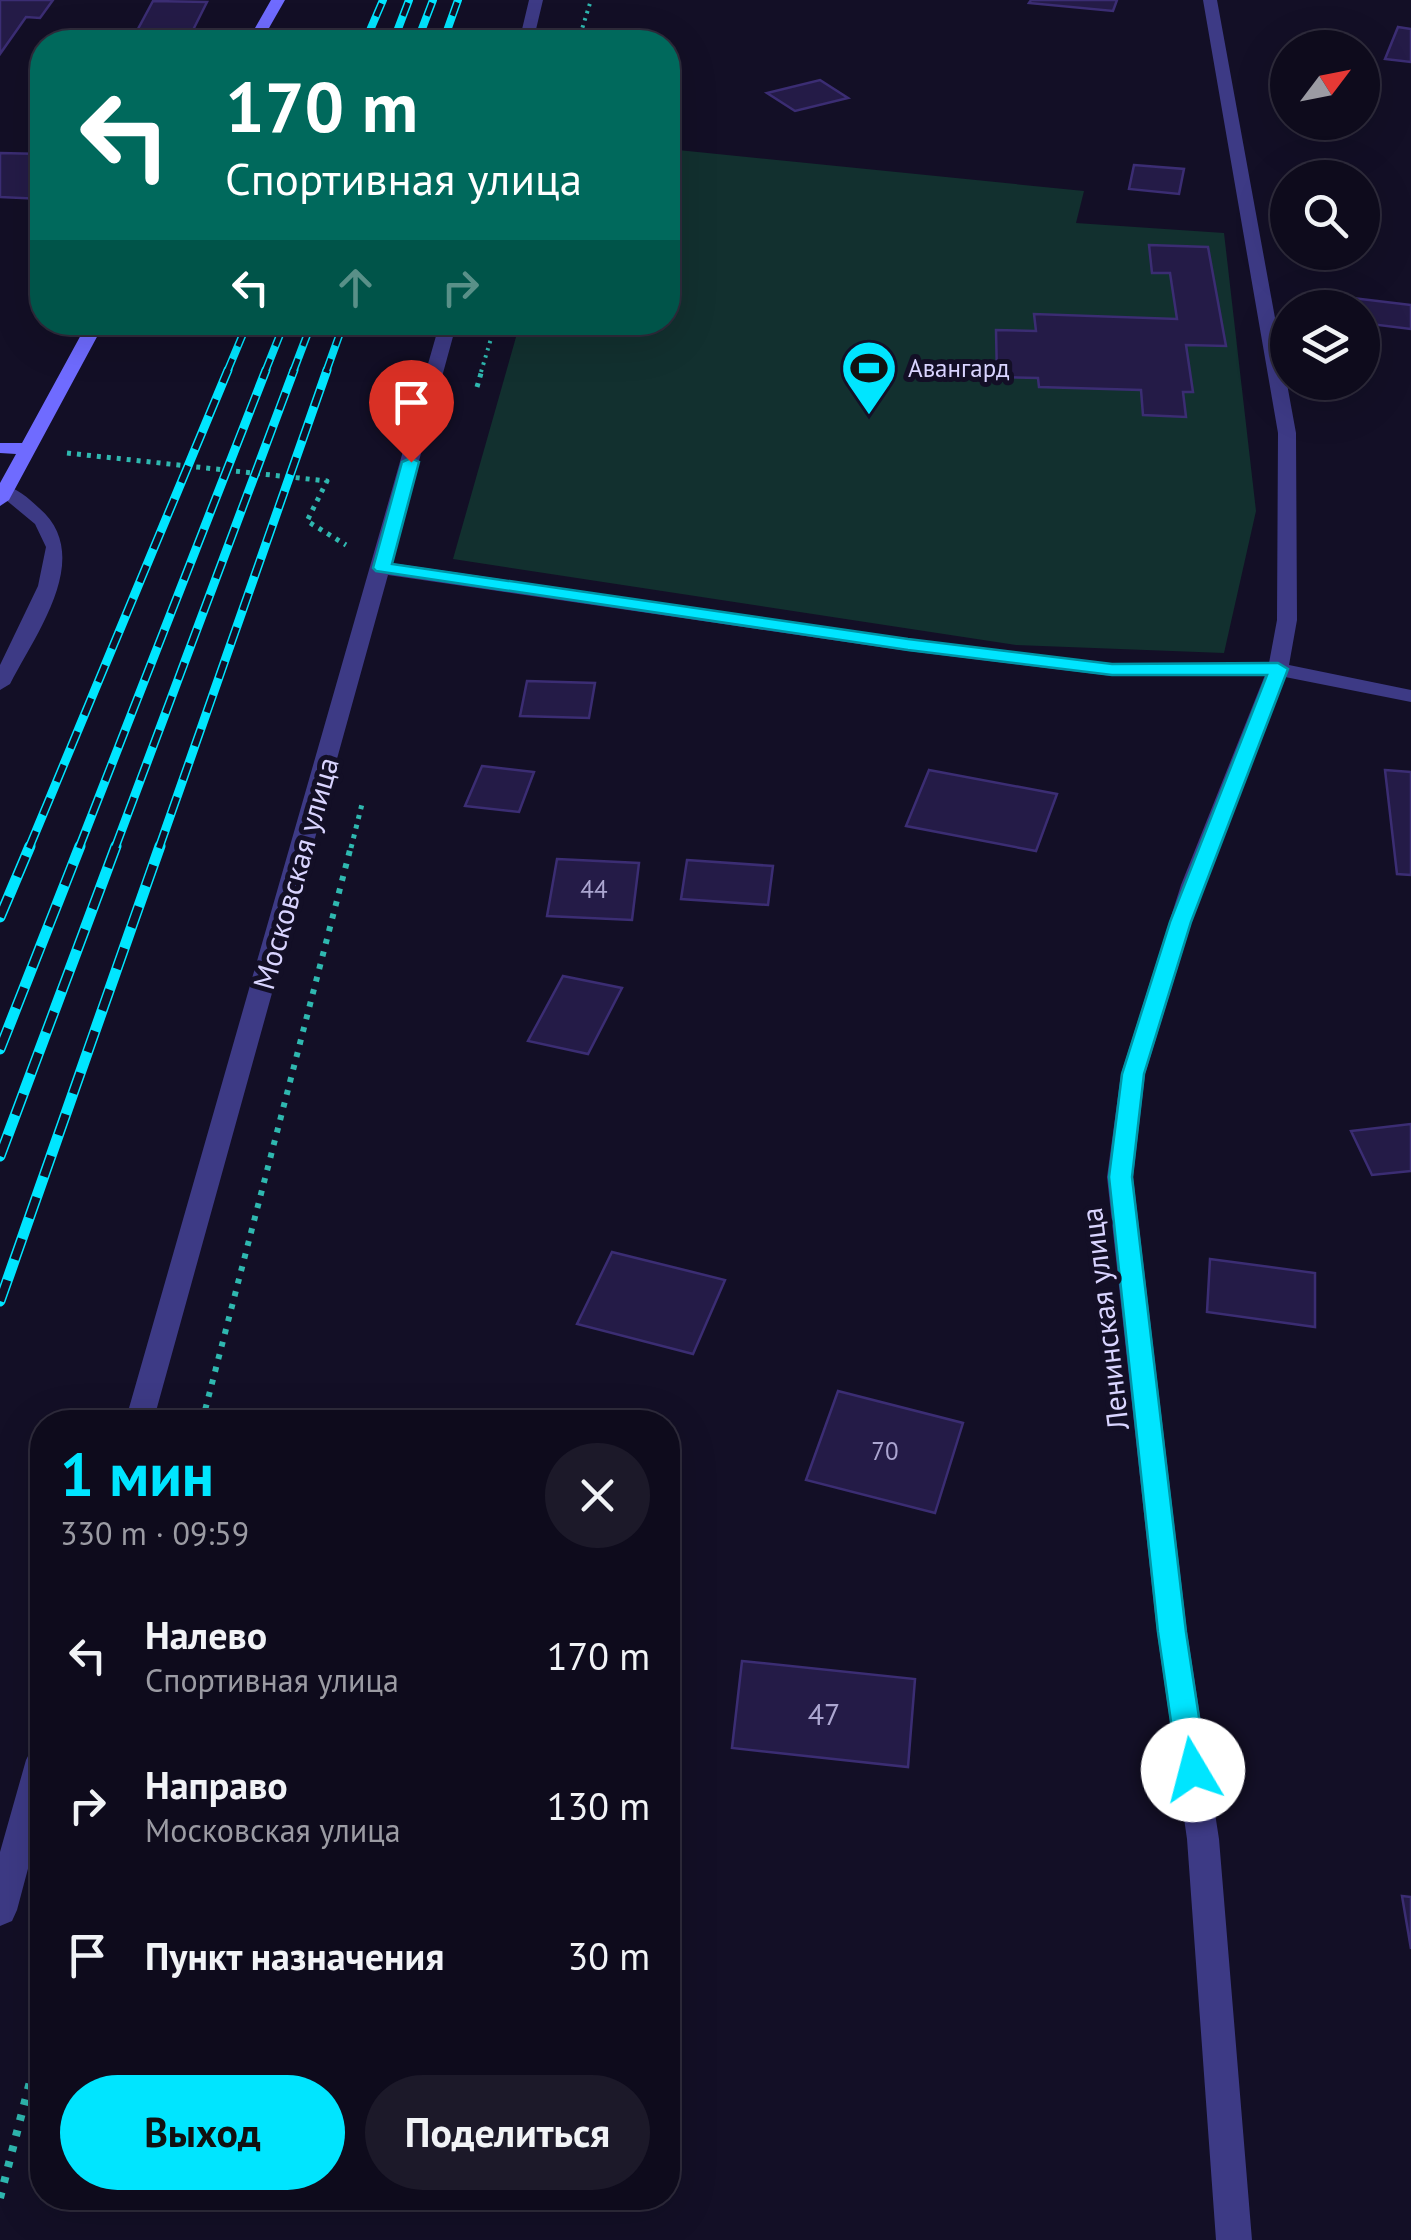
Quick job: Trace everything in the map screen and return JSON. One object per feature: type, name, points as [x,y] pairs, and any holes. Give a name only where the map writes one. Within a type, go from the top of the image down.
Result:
[{"type":"main road","points":[[261,30],[278,0]]},
{"type":"main road","points":[[2,495],[90,335]]},
{"type":"main road","points":[[0,448],[26,449]]},
{"type":"street","points":[[529,30],[536,0]]},
{"type":"street","name":"Ленинская улица","points":[[1210,0],[1287,433],[1290,557],[1287,620],[1278,669],[1192,885],[1133,1074],[1120,1177],[1172,1632],[1203,1839],[1234,2240]]},
{"type":"street","name":"Московская улица","points":[[141,1410],[445,335]]},
{"type":"street","points":[[0,684],[56,569],[56,543],[50,531],[2,495]]},
{"type":"street","points":[[382,568],[908,645],[1112,670],[1278,669],[1411,696]]},
{"type":"street","points":[[0,1910],[30,1803]]},
{"type":"path","points":[[582,30],[591,0]]},
{"type":"path","points":[[26,449],[327,482],[306,521],[382,568]]},
{"type":"path","points":[[205,1410],[362,804]]},
{"type":"path","points":[[0,2198],[30,2082]]},
{"type":"green space","name":"Авангард","points":[[680,150],[1084,191],[1076,223],[1224,233],[1256,511],[1224,653],[1016,645],[453,559],[517,335],[680,335]]},
{"type":"building","points":[[0,0],[53,0],[40,18],[26,17],[0,54]]},
{"type":"building","points":[[1117,0],[1113,11],[1029,3]]},
{"type":"building","points":[[153,1],[207,2],[193,30],[137,30]]},
{"type":"building","points":[[1398,27],[1411,29],[1411,62],[1385,59]]},
{"type":"building","points":[[820,80],[848,98],[795,111],[767,93]]},
{"type":"building","points":[[0,153],[30,154],[30,198],[0,197]]},
{"type":"building","points":[[1134,165],[1184,169],[1179,194],[1129,189]]},
{"type":"building","points":[[1149,245],[1208,247],[1226,346],[1186,345],[1193,392],[1183,392],[1186,417],[1143,415],[1141,390],[1039,387],[1038,378],[997,377],[996,330],[1036,331],[1034,314],[1177,319],[1170,273],[1152,273]]},
{"type":"building","points":[[1380,301],[1411,305],[1411,329],[1380,325]]},
{"type":"building","points":[[527,681],[595,683],[589,718],[520,716]]},
{"type":"building","points":[[482,766],[534,772],[519,812],[465,806]]},
{"type":"building","points":[[929,770],[1057,794],[1036,851],[906,826]]},
{"type":"building","points":[[1385,770],[1411,772],[1411,875],[1397,874]]},
{"type":"building","points":[[557,859],[639,863],[632,920],[547,916]]},
{"type":"building","points":[[687,860],[773,866],[768,905],[681,899]]},
{"type":"building","points":[[563,976],[622,988],[588,1054],[528,1041]]},
{"type":"building","points":[[1411,1124],[1411,1171],[1372,1175],[1351,1131]]},
{"type":"building","points":[[612,1252],[725,1280],[693,1354],[577,1324]]},
{"type":"building","points":[[1210,1259],[1315,1273],[1315,1327],[1207,1312]]},
{"type":"building","points":[[838,1391],[963,1423],[935,1513],[806,1480]]},
{"type":"building","points":[[742,1661],[915,1679],[908,1767],[732,1748]]},
{"type":"building","points":[[1402,1896],[1411,1897],[1411,1949]]},
{"type":"railway","points":[[370,30],[383,0]]},
{"type":"railway","points":[[398,30],[409,0]]},
{"type":"railway","points":[[422,30],[433,0]]},
{"type":"railway","points":[[447,30],[458,0]]},
{"type":"railway","points":[[227,372],[243,335]]},
{"type":"railway","points":[[265,372],[280,335]]},
{"type":"railway","points":[[293,372],[307,335]]},
{"type":"railway","points":[[326,372],[339,335]]},
{"type":"railway","points":[[29,848],[228,370]]},
{"type":"railway","points":[[79,848],[266,370]]},
{"type":"railway","points":[[115,848],[294,370]]},
{"type":"railway","points":[[159,848],[327,370]]},
{"type":"railway","points":[[0,917],[30,846]]},
{"type":"railway","points":[[0,1049],[80,846]]},
{"type":"railway","points":[[0,1156],[116,846]]},
{"type":"railway","points":[[0,1301],[160,846]]},
{"type":"place","name":"Авангард","points":[[869,417]]},
{"type":"route","points":[[411,462],[382,568],[908,645],[1112,670],[1278,669],[1180,922],[1133,1074],[1120,1177],[1172,1632],[1193,1770]]}]
